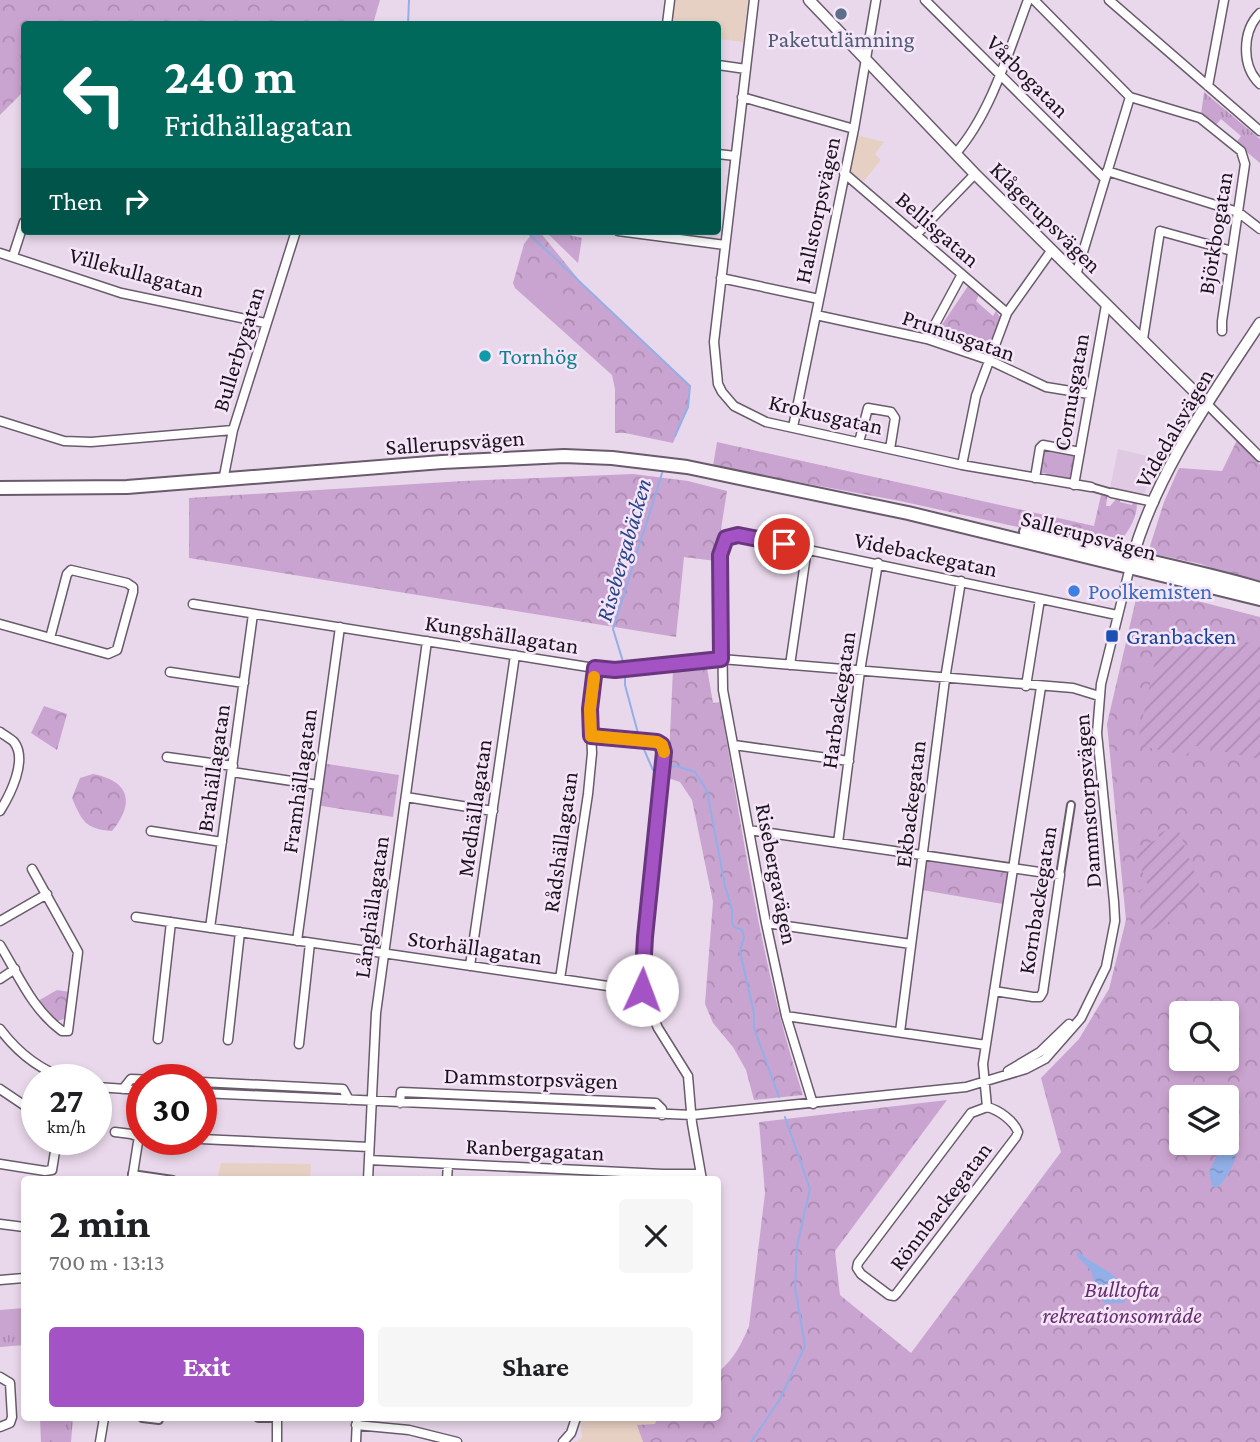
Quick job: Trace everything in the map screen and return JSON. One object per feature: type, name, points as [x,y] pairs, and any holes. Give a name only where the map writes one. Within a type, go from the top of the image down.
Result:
[{"type":"main road","name":"Sallerupsvägen","points":[[0,488],[127,487],[495,459],[588,457],[688,467],[908,513],[1059,538],[1131,562],[1222,577],[1260,589]]},
{"type":"main road","name":"Sallerupsvägen","points":[[1131,562],[1145,572],[1260,599]]},
{"type":"street","points":[[667,21],[670,0]]},
{"type":"street","name":"Krokusgatan","points":[[754,0],[714,342],[718,384],[734,406],[766,422],[962,465],[1091,487],[1154,502]]},
{"type":"street","name":"Klågerupsvägen","points":[[809,0],[975,174],[1260,457]]},
{"type":"street","name":"Hallstorpsvägen","points":[[793,427],[854,129],[876,0]]},
{"type":"street","name":"Vårbogatan","points":[[925,0],[999,75],[1106,175],[1238,212],[1260,229]]},
{"type":"street","points":[[955,153],[968,139],[999,75],[1028,0]]},
{"type":"street","name":"Björkbogatan","points":[[1034,0],[1130,97],[1200,118],[1241,151],[1245,160],[1222,331]]},
{"type":"street","points":[[1110,0],[1260,131]]},
{"type":"street","points":[[1208,86],[1224,0]]},
{"type":"street","points":[[1260,13],[1250,28],[1246,62],[1250,73],[1260,84]]},
{"type":"street","points":[[721,65],[746,69]]},
{"type":"street","points":[[742,97],[854,129]]},
{"type":"street","points":[[1076,275],[1130,97]]},
{"type":"street","points":[[721,154],[735,156]]},
{"type":"street","name":"Bellisgatan","points":[[844,173],[1007,313]]},
{"type":"street","points":[[916,235],[975,174]]},
{"type":"street","points":[[13,256],[21,231]]},
{"type":"street","points":[[1143,339],[1160,231],[1232,251]]},
{"type":"street","name":"Bullerbygatan","points":[[223,481],[233,430],[295,235]]},
{"type":"street","points":[[661,235],[725,245]]},
{"type":"street","points":[[962,465],[976,396],[1007,313],[1051,251]]},
{"type":"street","name":"Villekullagatan","points":[[0,253],[121,293],[265,323]]},
{"type":"street","points":[[927,340],[961,276]]},
{"type":"street","points":[[721,278],[819,299]]},
{"type":"street","name":"Cornusgatan","points":[[1074,485],[1106,305]]},
{"type":"street","name":"Prunusgatan","points":[[816,315],[927,340],[989,360],[1046,387],[1089,394]]},
{"type":"street","name":"Videdalsvägen","points":[[1131,562],[1171,463],[1260,323]]},
{"type":"street","points":[[859,442],[868,408],[891,412],[895,418],[890,449]]},
{"type":"street","points":[[0,421],[45,436],[78,441],[233,430]]},
{"type":"street","points":[[1035,478],[1040,448],[1043,445],[1080,452]]},
{"type":"street","name":"Videbackegatan","points":[[726,538],[738,535],[807,548],[1117,615]]},
{"type":"street","name":"Risebergavägen","points":[[726,538],[720,555],[723,690],[786,1016],[813,1104]]},
{"type":"street","points":[[790,665],[807,548]]},
{"type":"street","name":"Dammstorpsvägen","points":[[217,1094],[400,1103],[401,1092],[635,1102],[656,1103],[662,1109],[662,1115],[692,1115],[966,1087],[996,1079],[1040,1052],[1061,1033],[1090,1000],[1105,967],[1115,921],[1097,733],[1099,696],[1131,562]]},
{"type":"street","name":"Harbackegatan","points":[[838,843],[860,671],[878,563]]},
{"type":"street","points":[[0,624],[50,638],[108,654],[113,653],[117,650],[133,592],[132,587],[127,583],[71,570],[67,574],[50,638]]},
{"type":"street","name":"Ekbackegatan","points":[[900,1032],[945,679],[961,581]]},
{"type":"street","points":[[1026,685],[1040,599]]},
{"type":"street","name":"Kungshällagatan","points":[[192,604],[595,668],[615,670],[721,659],[1073,688],[1099,696]]},
{"type":"street","name":"Brahällagatan","points":[[210,928],[253,614]]},
{"type":"street","name":"Framhällagatan","points":[[296,941],[340,627]]},
{"type":"street","name":"Långhällagatan","points":[[368,1176],[376,1013],[427,641]]},
{"type":"street","name":"Medhällagatan","points":[[471,966],[515,655]]},
{"type":"street","name":"Rådshällagatan","points":[[560,979],[588,794],[590,709],[595,668]]},
{"type":"street","points":[[170,672],[244,682]]},
{"type":"street","name":"Rönnbackegatan","points":[[988,1107],[983,1064],[1041,687]]},
{"type":"street","points":[[0,732],[14,743],[20,757],[0,811]]},
{"type":"street","points":[[591,736],[640,740],[662,745],[665,764],[645,937],[642,990],[658,1028],[688,1076],[701,1176]]},
{"type":"street","points":[[734,745],[849,761]]},
{"type":"street","points":[[167,757],[318,785]]},
{"type":"street","points":[[406,797],[493,811]]},
{"type":"street","name":"Kornbackegatan","points":[[994,991],[1033,997],[1040,996],[1042,992],[1071,805]]},
{"type":"street","points":[[749,830],[1060,875]]},
{"type":"street","points":[[150,831],[222,842]]},
{"type":"street","points":[[0,945],[31,1001],[62,1031],[68,1031],[78,952],[32,869]]},
{"type":"street","points":[[0,921],[47,894]]},
{"type":"street","name":"Storhällagatan","points":[[136,917],[642,990]]},
{"type":"street","points":[[158,1039],[171,922]]},
{"type":"street","points":[[766,923],[911,944]]},
{"type":"street","points":[[228,1041],[240,932]]},
{"type":"street","points":[[299,1044],[310,943]]},
{"type":"street","points":[[0,979],[15,969]]},
{"type":"street","points":[[786,1016],[986,1045]]},
{"type":"street","points":[[0,1029],[22,1054],[37,1064]]},
{"type":"street","name":"Dammstorpsvägen","points":[[217,1083],[343,1089],[349,1100]]},
{"type":"street","points":[[123,1089],[126,1085]]},
{"type":"street","points":[[112,1088],[126,1089]]},
{"type":"street","points":[[0,1090],[21,1104]]},
{"type":"street","name":"Rönnbackegatan","points":[[988,1107],[1016,1126],[1016,1137],[897,1293],[894,1296],[889,1295],[861,1274],[857,1268],[859,1263],[971,1113],[988,1107]]},
{"type":"street","points":[[115,1132],[126,1133]]},
{"type":"street","points":[[217,1140],[369,1147]]},
{"type":"street","points":[[0,1164],[52,1170],[54,1155]]},
{"type":"street","points":[[132,1176],[136,1155]]},
{"type":"street","name":"Ranbergagatan","points":[[369,1160],[520,1167],[628,1176]]},
{"type":"street","points":[[447,1176],[448,1164]]},
{"type":"street","points":[[519,1176],[520,1167]]},
{"type":"street","points":[[0,1224],[21,1227]]},
{"type":"street","points":[[0,1280],[21,1278]]},
{"type":"street","points":[[0,1377],[10,1383],[12,1417],[10,1423],[0,1427]]},
{"type":"street","points":[[100,1442],[104,1421]]},
{"type":"street","points":[[277,1421],[277,1442]]},
{"type":"street","points":[[356,1442],[356,1421],[457,1442]]},
{"type":"street","points":[[563,1442],[571,1433],[575,1421]]},
{"type":"shaded area","points":[[674,0],[748,0],[743,42],[721,39],[721,21],[671,21]]},
{"type":"shaded area","points":[[857,135],[884,142],[875,154],[881,160],[864,181],[848,171]]},
{"type":"shaded area","points":[[1118,449],[1160,459],[1144,494],[1110,488]]},
{"type":"shaded area","points":[[221,1163],[311,1164],[310,1176],[218,1176]]},
{"type":"shaded area","points":[[580,1421],[656,1421],[655,1424],[638,1425],[643,1442],[571,1442],[582,1437]]},
{"type":"green space","points":[[0,0],[380,0],[374,21],[21,21],[21,94],[0,115]]},
{"type":"green space","points":[[1204,92],[1260,139],[1260,163],[1236,143],[1241,136],[1221,119],[1216,125],[1201,115]]},
{"type":"green space","points":[[531,235],[542,235],[584,286],[690,386],[688,407],[673,443],[615,433],[615,389],[612,375],[515,288],[513,283],[524,244]]},
{"type":"green space","points":[[549,235],[582,238],[578,263]]},
{"type":"green space","points":[[535,279],[562,305],[551,317],[523,291]]},
{"type":"green space","points":[[968,286],[979,295],[976,301],[993,316],[996,311],[1001,319],[988,353],[982,355],[971,353],[972,348],[933,338]]},
{"type":"green space","points":[[1237,440],[1260,465],[1260,587],[1201,564],[1154,554],[1150,546],[1164,502],[1179,468],[1222,471]]},
{"type":"green space","points":[[717,442],[1094,526],[1101,495],[1094,493],[1098,490],[1108,492],[1106,506],[1110,506],[1120,497],[1120,502],[1132,505],[1134,500],[1137,510],[1130,527],[1116,547],[1072,535],[1023,528],[900,501],[713,466]]},
{"type":"green space","points":[[1044,451],[1073,456],[1076,461],[1071,481],[1043,473],[1041,478],[1038,476],[1041,454]]},
{"type":"green space","points":[[633,474],[688,481],[727,491],[716,561],[684,557],[676,637],[189,558],[189,498],[463,481]]},
{"type":"green space","name":"Bulltofta rekreationsområde","points":[[1139,586],[1260,617],[1260,1442],[643,1442],[637,1425],[655,1424],[656,1421],[721,1421],[721,1369],[736,1351],[749,1326],[765,1193],[759,1122],[947,1100],[835,1251],[840,1295],[911,1353],[1061,1152],[1041,1078],[1079,1039],[1109,989],[1126,920],[1107,724]]},
{"type":"green space","points":[[1163,623],[1260,645],[1260,759],[1192,745],[1188,756],[1137,745]]},
{"type":"green space","points":[[707,668],[713,703],[720,702],[764,949],[788,1047],[803,1095],[754,1100],[746,1070],[733,1047],[713,1023],[705,1004],[713,902],[692,800],[680,782],[668,778],[673,669]]},
{"type":"green space","points":[[44,706],[67,714],[57,750],[31,733]]},
{"type":"green space","points":[[321,763],[399,775],[393,817],[315,805]]},
{"type":"green space","points":[[93,774],[115,782],[125,795],[124,811],[112,831],[90,826],[79,813],[72,798],[80,778]]},
{"type":"green space","points":[[1177,826],[1203,895],[1177,904],[1181,916],[1145,933],[1137,915],[1147,910],[1138,891],[1148,886],[1133,848],[1160,839],[1158,834]]},
{"type":"green space","points":[[926,860],[1008,871],[1003,904],[922,890]]},
{"type":"green space","points":[[57,990],[70,992],[67,1018],[55,1022],[36,1002]]},
{"type":"green space","points":[[21,1308],[21,1345],[0,1347],[0,1310]]},
{"type":"green space","points":[[40,1421],[73,1421],[71,1442],[41,1442]]},
{"type":"water","points":[[1217,1155],[1236,1155],[1231,1169],[1216,1188],[1212,1186],[1209,1172]]},
{"type":"water","points":[[1078,1251],[1121,1283],[1126,1300],[1123,1303],[1106,1304],[1099,1297],[1091,1271],[1077,1256]]},
{"type":"waterway","name":"Risebergabäcken","points":[[408,21],[409,0]]},
{"type":"waterway","name":"Risebergabäcken","points":[[530,235],[690,386],[688,407],[675,436]]},
{"type":"waterway","name":"Risebergabäcken","points":[[624,665],[613,629],[663,470]]},
{"type":"waterway","name":"Risebergabäcken","points":[[625,671],[625,685],[639,737]]},
{"type":"waterway","name":"Risebergabäcken","points":[[642,745],[653,770],[659,769]]},
{"type":"waterway","name":"Risebergabäcken","points":[[668,767],[676,766],[695,772],[707,791],[732,909],[732,922],[734,927],[742,930],[744,937],[740,951],[754,1014],[754,1028],[779,1097]]},
{"type":"waterway","points":[[751,1442],[780,1399],[805,1346],[795,1287],[797,1246],[810,1189],[785,1117]]},
{"type":"slow traffic","points":[[594,677],[590,709],[591,736],[657,742],[662,745],[664,752]]},
{"type":"place","name":"Paketutlämning","points":[[841,14]]},
{"type":"place","name":"Tornhög","points":[[485,356]]},
{"type":"place","name":"Poolkemisten","points":[[1074,591]]},
{"type":"place","name":"Granbacken","points":[[1112,636]]},
{"type":"route","points":[[642,990],[645,937],[665,764],[664,752],[662,745],[657,742],[591,736],[590,709],[595,668],[615,670],[721,659],[720,555],[726,538],[738,535],[784,544]]}]
